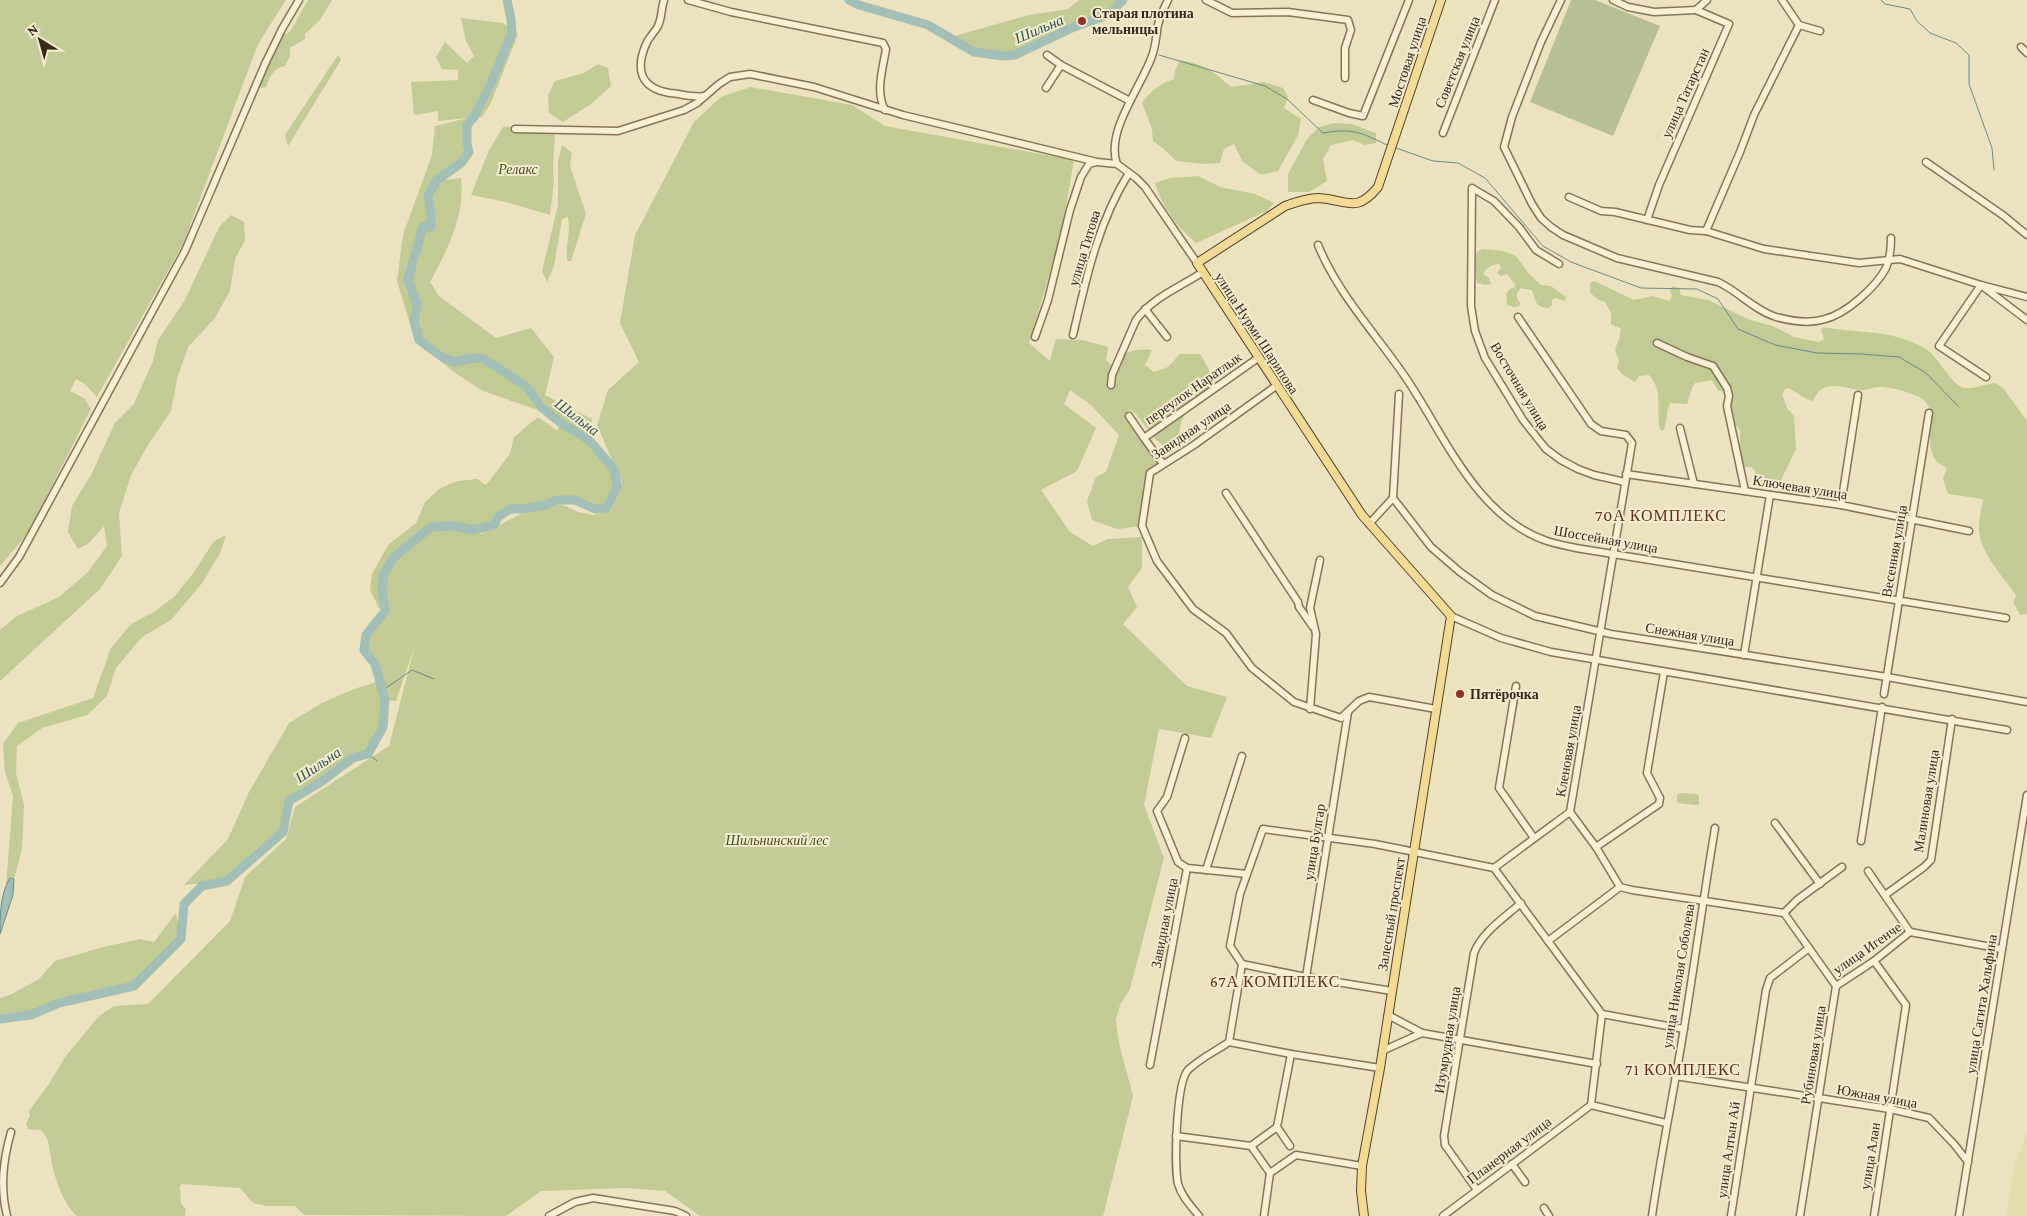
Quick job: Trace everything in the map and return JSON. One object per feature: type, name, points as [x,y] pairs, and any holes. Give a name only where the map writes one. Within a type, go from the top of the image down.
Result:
[{"type":"main road","name":"Мостовая улица","points":[[1197,263],[1285,206],[1300,200],[1319,198],[1347,205],[1360,204],[1370,197],[1378,187],[1441,0]]},
{"type":"main road","name":"улица Нурми Шарипова","points":[[1197,263],[1276,386],[1369,524],[1451,616]]},
{"type":"main road","name":"Залесный проспект","points":[[1364,1216],[1361,1191],[1362,1166],[1380,1068],[1451,616]]},
{"type":"street","points":[[0,583],[20,557],[185,251],[265,64],[299,0]]},
{"type":"street","points":[[664,0],[660,22],[648,40],[640,59],[641,71],[648,83],[657,90],[696,98],[705,96]]},
{"type":"street","points":[[688,0],[731,12],[883,43],[886,50],[881,100],[885,110]]},
{"type":"street","points":[[515,129],[618,131],[684,110],[730,77],[750,74],[814,87],[885,110],[1097,162],[1117,164],[1114,156],[1117,134],[1130,101],[1151,58],[1158,26],[1168,0]]},
{"type":"street","points":[[1206,0],[1232,13],[1288,12],[1348,20],[1351,30],[1345,48],[1345,78]]},
{"type":"street","name":"Мостовая улица","points":[[1313,100],[1349,114],[1363,116],[1409,0]]},
{"type":"street","name":"Советская улица","points":[[1443,133],[1495,0]]},
{"type":"street","points":[[1561,0],[1540,42],[1521,98],[1512,117],[1504,147],[1532,204],[1541,218],[1563,235],[1616,258],[1718,282],[1728,286],[1760,309],[1774,316],[1799,321],[1825,319],[1844,310],[1873,285],[1882,274],[1889,260],[1891,238]]},
{"type":"street","points":[[1613,0],[1628,8],[1654,12],[1696,10],[1707,0]]},
{"type":"street","points":[[1628,8],[1631,0]]},
{"type":"street","points":[[1782,0],[1799,25],[1820,31]]},
{"type":"street","name":"улица Татарстан","points":[[1647,220],[1658,185],[1729,24],[1696,10]]},
{"type":"street","points":[[1706,231],[1754,115],[1799,25]]},
{"type":"street","points":[[2021,47],[2027,52]]},
{"type":"street","points":[[1047,55],[1130,101]]},
{"type":"street","points":[[1046,88],[1062,65]]},
{"type":"street","points":[[1035,337],[1048,300],[1070,210],[1081,177],[1089,164],[1097,162]]},
{"type":"street","points":[[1926,162],[2004,216],[2027,235]]},
{"type":"street","name":"улица Нурми Шарипова","points":[[1117,164],[1145,187],[1197,263]]},
{"type":"street","name":"улица Титова","points":[[1073,335],[1087,273],[1108,210],[1129,173]]},
{"type":"street","name":"Восточная улица","points":[[1558,264],[1536,250],[1494,200],[1472,188],[1471,306],[1476,331],[1485,358],[1523,420],[1546,449],[1561,460],[1594,476],[1626,482]]},
{"type":"street","points":[[1569,197],[1601,211],[1690,230],[1706,231],[1764,249],[1860,263],[1900,259],[1981,286],[2027,297]]},
{"type":"street","name":"Шоссейная улица","points":[[1318,245],[1328,269],[1405,376],[1452,455],[1484,497],[1517,526],[1546,541],[1576,548],[2006,618]]},
{"type":"street","points":[[1111,386],[1112,375],[1136,320],[1145,309],[1203,272]]},
{"type":"street","points":[[1981,286],[2027,320]]},
{"type":"street","points":[[1981,286],[1939,346],[1986,377]]},
{"type":"street","points":[[1145,309],[1167,337]]},
{"type":"street","points":[[1518,317],[1592,424],[1601,431],[1626,435],[1631,439],[1632,446],[1627,472]]},
{"type":"street","points":[[1657,343],[1686,357],[1708,363],[1717,371],[1727,388],[1729,396],[1727,406],[1745,491]]},
{"type":"street","name":"переулок Наратлык","points":[[1163,464],[1144,438],[1258,358]]},
{"type":"street","name":"Завидная улица","points":[[1276,386],[1194,445],[1150,473],[1142,526],[1157,561],[1193,609],[1226,633],[1252,668],[1294,702],[1341,718],[1348,712]]},
{"type":"street","points":[[1369,524],[1393,498],[1399,394]]},
{"type":"street","points":[[1841,505],[1858,395]]},
{"type":"street","name":"Весенняя улица","points":[[1884,694],[1929,413]]},
{"type":"street","points":[[1129,416],[1144,438]]},
{"type":"street","points":[[1680,428],[1694,484]]},
{"type":"street","name":"Кленовая улица","points":[[1494,868],[1570,812],[1627,472]]},
{"type":"street","name":"Ключевая улица","points":[[1627,472],[1694,484],[1841,505],[1968,531]]},
{"type":"street","points":[[1226,493],[1298,602],[1298,607],[1314,628]]},
{"type":"street","points":[[1744,655],[1770,495]]},
{"type":"street","name":"Снежная улица","points":[[1393,498],[1431,547],[1460,572],[1492,595],[1535,616],[1601,632],[1887,677],[2027,702]]},
{"type":"street","points":[[1310,708],[1316,634],[1310,608],[1320,560]]},
{"type":"street","points":[[1298,602],[1310,608]]},
{"type":"street","points":[[1451,616],[1501,638],[1551,652],[1596,661],[1882,707],[2007,730]]},
{"type":"street","points":[[1596,847],[1659,804],[1660,798],[1648,773],[1664,672]]},
{"type":"street","points":[[1516,686],[1499,788],[1534,838]]},
{"type":"street","points":[[1348,712],[1359,701],[1369,697],[1436,709]]},
{"type":"street","points":[[1860,841],[1882,707]]},
{"type":"street","name":"улица Булгар","points":[[1306,977],[1348,712]]},
{"type":"street","name":"Малиновая улица","points":[[1886,895],[1931,860],[1952,719]]},
{"type":"street","name":"Завидная улица","points":[[1150,1065],[1187,868],[1178,862],[1157,811],[1167,797],[1185,738]]},
{"type":"street","points":[[1206,870],[1242,756]]},
{"type":"street","name":"улица Сагита Хальфина","points":[[1959,1216],[2027,795]]},
{"type":"street","points":[[1570,812],[1596,847],[1620,887],[1784,913],[1836,986]]},
{"type":"street","points":[[1774,823],[1820,884]]},
{"type":"street","points":[[1199,1216],[1182,1195],[1178,1182],[1176,1136],[1183,1080],[1188,1071],[1229,1042],[1242,964],[1230,946],[1240,894],[1263,828],[1376,844],[1494,868],[1602,1014],[1591,1105],[1666,1123]]},
{"type":"street","name":"улица Николая Соболева","points":[[1652,1216],[1716,828]]},
{"type":"street","points":[[1784,913],[1797,900],[1842,867]]},
{"type":"street","points":[[1187,868],[1247,874]]},
{"type":"street","points":[[1868,871],[1910,932]]},
{"type":"street","points":[[1548,941],[1620,887]]},
{"type":"street","name":"Изумрудная улица","points":[[1477,1190],[1445,1145],[1444,1136],[1474,953],[1478,943],[1521,903]]},
{"type":"street","name":"улица Игенче","points":[[1836,986],[1874,961],[1910,932],[2002,949]]},
{"type":"street","name":"улица Алтын Ай","points":[[1731,1216],[1749,1088],[1766,990],[1770,978],[1809,948]]},
{"type":"street","name":"улица Алан","points":[[1874,961],[1906,1005],[1874,1216]]},
{"type":"street","points":[[1242,964],[1392,991]]},
{"type":"street","name":"Рубиновая улица","points":[[1800,1216],[1836,986]]},
{"type":"street","points":[[1602,1014],[1684,1028]]},
{"type":"street","points":[[1388,1015],[1422,1032],[1597,1064]]},
{"type":"street","points":[[1382,1051],[1422,1032]]},
{"type":"street","points":[[1229,1042],[1380,1068]]},
{"type":"street","points":[[1176,1136],[1251,1146],[1277,1127],[1291,1054]]},
{"type":"street","name":"Южная улица","points":[[1675,1076],[1890,1109],[1929,1118],[1968,1162]]},
{"type":"street","name":"Планерная улица","points":[[1443,1216],[1591,1105]]},
{"type":"street","points":[[1277,1127],[1290,1146]]},
{"type":"street","points":[[7,1216],[1,1190],[4,1159],[11,1132]]},
{"type":"street","points":[[1251,1146],[1270,1173],[1264,1216]]},
{"type":"street","points":[[1270,1173],[1296,1155],[1362,1166]]},
{"type":"street","points":[[1512,1164],[1525,1182]]},
{"type":"street","points":[[549,1216],[575,1202],[593,1198],[675,1211],[686,1216]]},
{"type":"street","points":[[1544,1208],[1549,1216]]},
{"type":"shaded area","points":[[2027,1132],[2027,1216],[2006,1216],[2014,1167]]},
{"type":"green space","points":[[0,0],[286,0],[258,44],[183,244],[97,397],[85,384],[76,379],[70,391],[84,398],[91,409],[36,517],[23,539],[0,566]]},
{"type":"green space","points":[[308,0],[332,0],[320,20],[305,34],[305,39],[290,48],[290,56],[285,66],[275,71],[266,87],[261,88],[259,83],[284,35],[290,32]]},
{"type":"green space","points":[[1079,0],[1123,0],[1110,14],[1074,27],[1015,55],[1002,56],[974,52],[951,37],[1029,15],[1068,9]]},
{"type":"green space","points":[[1571,0],[1595,0],[1660,26],[1613,136],[1530,102]]},
{"type":"green space","name":"Шильнинский лес","points":[[461,18],[503,23],[518,34],[491,103],[482,117],[474,117],[469,125],[467,143],[469,152],[461,163],[437,181],[461,178],[462,192],[461,205],[454,232],[430,282],[439,296],[496,338],[531,328],[554,357],[545,395],[592,419],[589,440],[614,469],[617,486],[607,508],[595,509],[575,500],[557,500],[546,505],[510,509],[498,517],[494,525],[473,530],[481,534],[521,514],[561,504],[578,512],[593,515],[611,511],[622,483],[597,425],[608,390],[639,362],[620,323],[635,235],[694,122],[721,97],[750,87],[852,105],[885,126],[1074,160],[1061,235],[1029,343],[1050,361],[1056,339],[1083,340],[1108,347],[1106,360],[1111,365],[1134,350],[1152,350],[1145,365],[1154,372],[1168,367],[1180,354],[1200,354],[1207,367],[1211,376],[1210,386],[1204,400],[1188,392],[1192,402],[1181,422],[1177,448],[1169,450],[1156,440],[1136,414],[1127,409],[1130,418],[1163,464],[1150,473],[1142,526],[1117,529],[1092,520],[1087,501],[1096,477],[1106,472],[1119,435],[1091,405],[1070,390],[1064,404],[1096,428],[1077,471],[1041,490],[1070,532],[1093,546],[1108,539],[1142,537],[1142,568],[1128,587],[1137,607],[1123,624],[1187,686],[1227,697],[1211,738],[1159,729],[1144,805],[1164,858],[1130,989],[1120,1005],[1116,1020],[1119,1043],[1133,1096],[1103,1216],[700,1216],[665,1191],[625,1188],[541,1191],[506,1216],[304,1215],[295,1206],[267,1206],[253,1203],[240,1188],[182,1184],[180,1186],[181,1204],[186,1209],[185,1216],[77,1216],[63,1197],[47,1140],[40,1130],[28,1129],[26,1124],[30,1116],[29,1111],[49,1084],[65,1057],[99,1016],[114,1006],[148,1004],[230,921],[245,877],[286,839],[295,807],[389,746],[415,645],[396,701],[385,700],[383,727],[368,754],[353,758],[321,782],[289,801],[283,832],[227,881],[184,885],[228,839],[249,792],[289,723],[322,703],[354,689],[380,681],[375,664],[364,650],[366,635],[384,611],[379,608],[370,590],[372,574],[388,545],[416,523],[425,502],[439,489],[457,481],[477,479],[486,485],[510,454],[514,437],[538,417],[557,431],[561,423],[541,407],[535,409],[483,391],[455,373],[415,340],[397,281],[403,235],[432,155],[435,126],[468,118],[438,121],[438,111],[414,115],[411,82],[458,80],[458,70],[442,69],[436,57],[445,42],[467,63],[474,56],[466,41]]},
{"type":"green space","points":[[338,55],[341,60],[288,146],[285,135]]},
{"type":"green space","points":[[1180,60],[1208,69],[1231,87],[1264,82],[1283,88],[1288,97],[1284,108],[1301,119],[1298,135],[1278,171],[1261,175],[1242,161],[1234,144],[1224,149],[1220,163],[1206,164],[1176,161],[1153,141],[1152,129],[1142,103],[1156,88],[1174,79]]},
{"type":"green space","points":[[598,64],[608,68],[611,86],[591,104],[563,122],[549,113],[548,95],[555,81],[584,73]]},
{"type":"green space","points":[[1334,123],[1352,124],[1376,133],[1376,143],[1364,145],[1353,140],[1331,145],[1323,159],[1327,181],[1309,192],[1288,192],[1288,174],[1307,139],[1319,127]]},
{"type":"green space","name":"Релакс","points":[[530,125],[555,127],[554,181],[550,215],[506,202],[471,195],[489,150],[503,127]]},
{"type":"green space","points":[[562,145],[572,153],[570,166],[586,214],[571,261],[567,261],[568,217],[562,219],[554,266],[547,282],[542,271],[558,205],[558,162]]},
{"type":"green space","points":[[1198,176],[1220,187],[1255,194],[1274,203],[1267,211],[1196,243],[1171,216],[1162,201],[1155,183],[1170,178]]},
{"type":"green space","points":[[231,215],[244,222],[245,240],[235,259],[230,291],[215,318],[188,347],[177,379],[171,411],[131,475],[119,513],[122,556],[100,589],[0,681],[0,630],[17,616],[59,597],[88,572],[107,546],[104,526],[89,543],[78,549],[68,532],[72,506],[92,473],[115,423],[134,404],[153,361],[158,340],[185,300],[219,227]]},
{"type":"green space","points":[[1482,249],[1503,251],[1516,256],[1529,274],[1541,285],[1551,286],[1566,297],[1565,301],[1555,298],[1552,300],[1552,305],[1549,308],[1541,306],[1535,301],[1532,290],[1521,288],[1517,296],[1521,304],[1514,307],[1507,305],[1506,294],[1515,287],[1515,284],[1507,274],[1501,276],[1497,273],[1501,268],[1499,264],[1490,267],[1483,274],[1489,278],[1491,284],[1477,283],[1475,260],[1477,252]]},
{"type":"green space","points":[[1594,281],[1634,300],[1652,296],[1670,301],[1672,296],[1670,290],[1673,286],[1679,288],[1681,295],[1708,300],[1750,320],[1773,326],[1794,337],[1819,342],[1824,339],[1821,330],[1823,327],[1892,336],[1923,347],[1961,387],[1972,388],[1995,383],[2003,388],[2027,421],[2027,614],[2020,615],[2013,602],[2016,595],[1993,564],[1980,539],[1979,527],[1983,499],[1948,494],[1943,479],[1947,468],[1937,462],[1932,452],[1930,438],[1932,413],[1924,400],[1909,393],[1884,387],[1862,390],[1827,386],[1817,394],[1813,401],[1786,388],[1782,394],[1787,408],[1794,416],[1796,449],[1779,484],[1774,488],[1761,486],[1756,481],[1755,471],[1752,467],[1743,467],[1740,458],[1740,430],[1733,422],[1723,392],[1718,390],[1712,380],[1695,383],[1687,404],[1670,403],[1664,429],[1663,431],[1660,429],[1658,394],[1654,381],[1649,375],[1639,376],[1635,382],[1622,374],[1617,368],[1619,361],[1615,349],[1621,329],[1611,324],[1611,313],[1605,302],[1590,293],[1590,283]]},
{"type":"green space","points":[[226,535],[221,551],[203,582],[171,620],[142,637],[116,668],[107,696],[87,715],[42,728],[17,746],[16,773],[24,805],[22,849],[14,879],[10,879],[6,884],[13,796],[5,772],[3,744],[18,723],[93,698],[111,648],[131,624],[154,612],[175,596],[194,572],[214,541]]},
{"type":"green space","points":[[1680,793],[1697,794],[1699,796],[1699,804],[1678,803],[1677,795]]},
{"type":"green space","points":[[176,913],[181,939],[134,986],[59,1003],[31,1015],[0,1019],[0,998],[12,994],[39,979],[55,961],[107,946],[141,939],[154,942]]},
{"type":"water","points":[[10,878],[14,879],[13,895],[0,934],[2,898]]},
{"type":"waterway","name":"Шильна","points":[[0,1019],[31,1015],[59,1003],[134,986],[181,939],[184,904],[202,886],[227,881],[283,832],[289,801],[321,782],[353,758],[368,754],[383,727],[385,700],[375,664],[364,650],[366,635],[385,611],[382,589],[384,573],[394,557],[431,527],[454,526],[473,530],[494,525],[498,517],[510,509],[546,505],[557,500],[575,500],[595,509],[607,508],[617,486],[614,469],[589,440],[561,423],[541,407],[526,386],[484,359],[473,358],[454,362],[442,357],[419,340],[414,321],[417,305],[408,279],[423,227],[431,227],[428,196],[436,181],[461,163],[469,152],[467,125],[474,117],[492,81],[512,33],[507,0]]},
{"type":"waterway","name":"Шильна","points":[[849,0],[859,5],[928,25],[974,52],[1002,56],[1015,55],[1074,27],[1110,14],[1123,0]]},
{"type":"waterway","points":[[1881,0],[1885,4],[1910,9],[1917,21],[1930,33],[1956,43],[1969,55],[1969,84],[1992,148],[1994,170]]},
{"type":"waterway","points":[[1159,55],[1265,86],[1287,99],[1323,133],[1356,132],[1387,145]]},
{"type":"waterway","points":[[1396,148],[1433,161],[1458,163],[1485,178],[1543,246],[1571,262],[1641,288],[1697,289],[1718,299],[1738,329],[1775,345],[1817,353],[1899,357],[1926,373],[1959,407]]},
{"type":"waterway","points":[[383,690],[412,670],[434,679]]},
{"type":"waterway","points":[[368,754],[377,761]]},
{"type":"place","name":"Старая плотина мельницы","points":[[1082,21]]},
{"type":"place","name":"Пятёрочка","points":[[1460,694]]},
{"type":"district","name":"70А КОМПЛЕКС","points":[[1661,515]]},
{"type":"district","name":"67А КОМПЛЕКС","points":[[1275,981]]},
{"type":"district","name":"71 КОМПЛЕКС","points":[[1683,1069]]}]
